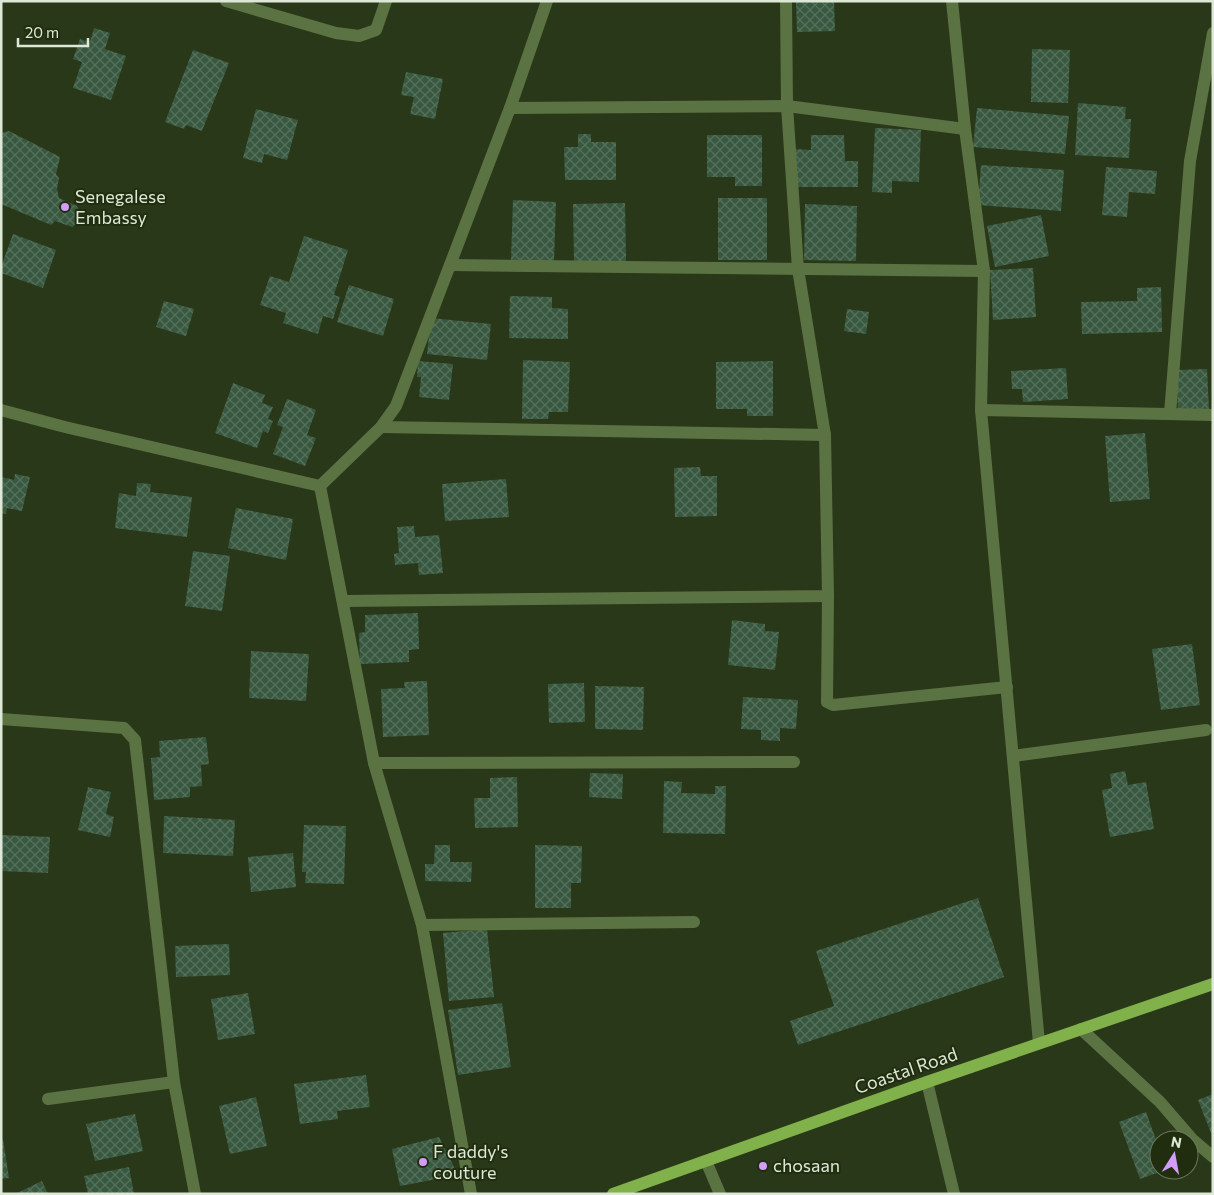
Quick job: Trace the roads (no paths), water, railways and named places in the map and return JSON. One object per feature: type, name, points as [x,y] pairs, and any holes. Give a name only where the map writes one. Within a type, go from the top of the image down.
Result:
[{"type":"main road","name":"Coastal Road","points":[[613,1194],[927,1082],[1213,984]]},
{"type":"street","points":[[226,1],[265,6],[336,33],[358,36],[376,30],[386,1]]},
{"type":"street","points":[[320,486],[381,427],[396,406],[510,108],[547,1]]},
{"type":"street","points":[[786,1],[787,106],[798,269],[825,435],[828,596],[827,702],[833,705],[1007,687]]},
{"type":"street","points":[[952,1],[965,129],[984,271],[980,410],[1039,1043]]},
{"type":"street","points":[[1170,414],[1190,161],[1213,33]]},
{"type":"street","points":[[510,108],[787,106],[965,129]]},
{"type":"street","points":[[450,265],[984,271]]},
{"type":"street","points":[[1,410],[65,427],[320,486]]},
{"type":"street","points":[[980,410],[1213,415]]},
{"type":"street","points":[[381,427],[825,435]]},
{"type":"street","points":[[320,486],[344,601],[374,763],[422,924],[472,1194]]},
{"type":"street","points":[[344,601],[828,596]]},
{"type":"street","points":[[1,719],[124,728],[136,740],[174,1082],[195,1194]]},
{"type":"street","points":[[1013,756],[1206,730]]},
{"type":"street","points":[[374,763],[794,762]]},
{"type":"street","points":[[422,924],[694,922]]},
{"type":"street","points":[[1081,1029],[1160,1102],[1192,1139],[1213,1157]]},
{"type":"street","points":[[48,1099],[174,1082]]},
{"type":"street","points":[[927,1082],[954,1194]]},
{"type":"street","points":[[706,1161],[720,1194]]},
{"type":"place","name":"Senegalese Embassy","points":[[65,207]]},
{"type":"place","name":"F daddy's couture","points":[[423,1162]]},
{"type":"place","name":"chosaan","points":[[763,1166]]}]
